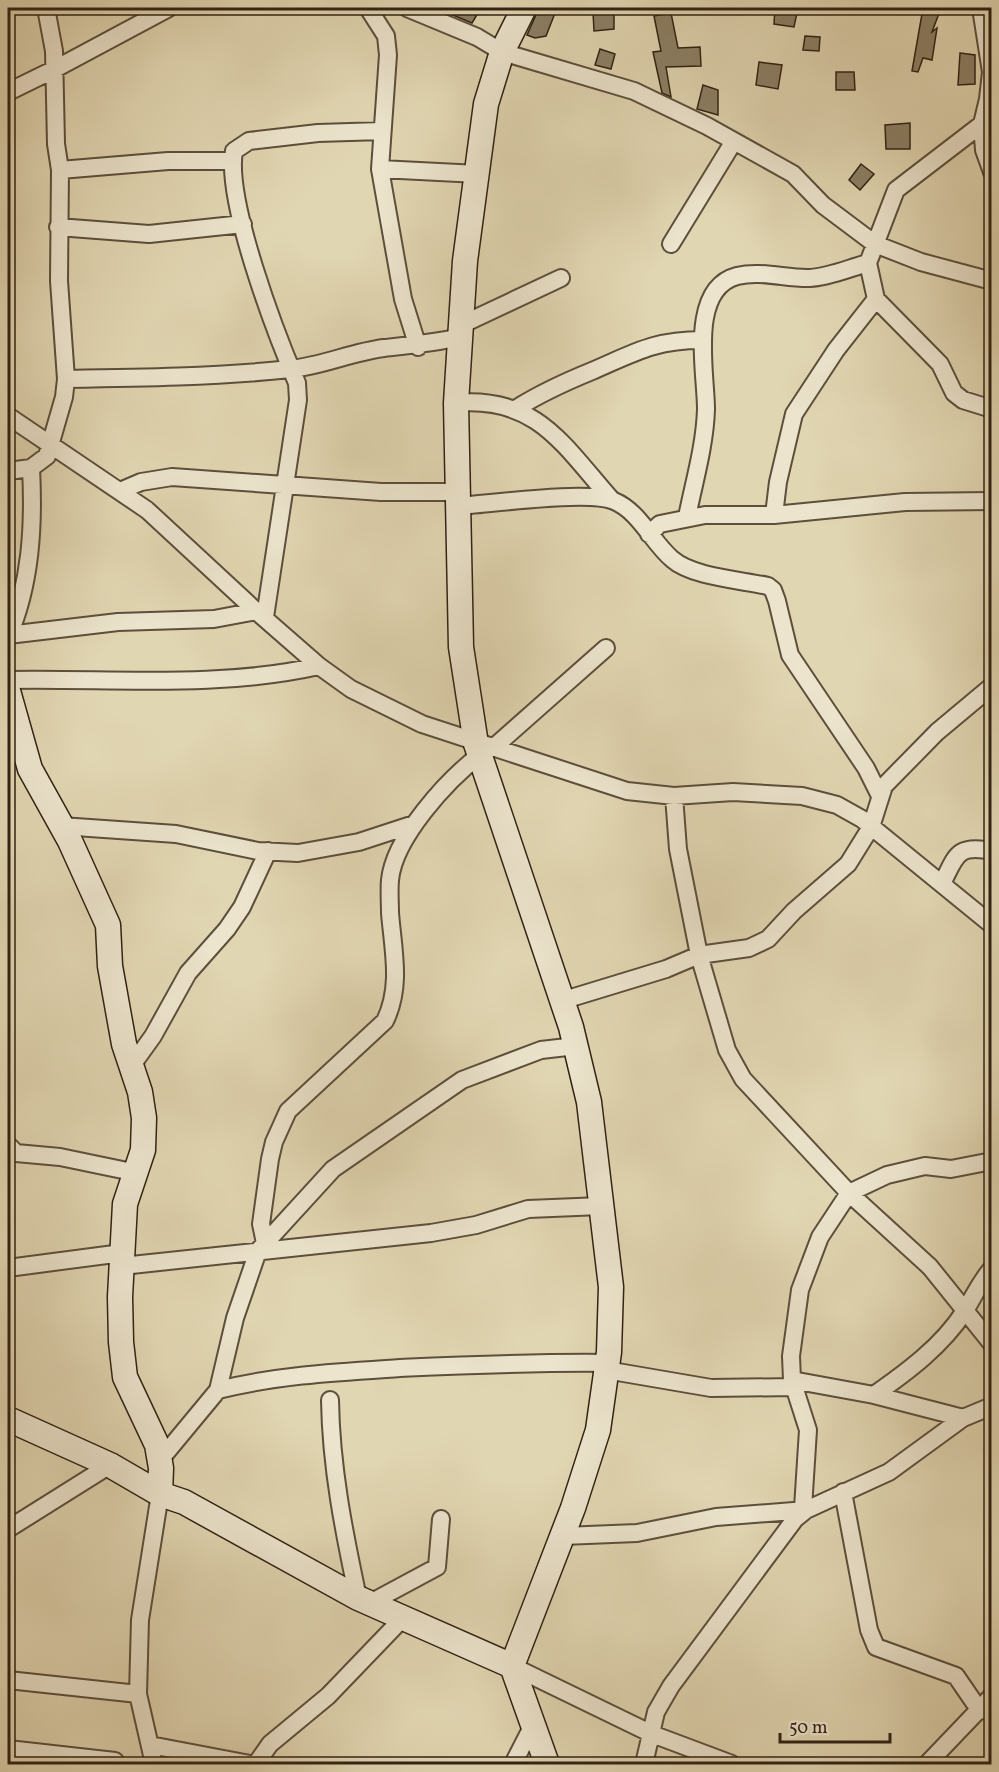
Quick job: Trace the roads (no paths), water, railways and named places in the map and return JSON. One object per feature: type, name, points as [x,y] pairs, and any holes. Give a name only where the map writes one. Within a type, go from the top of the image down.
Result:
[{"type":"street","points":[[8,471],[31,468],[47,456],[61,416],[66,379],[60,315],[58,227],[60,170],[56,144],[55,69],[46,8]]},
{"type":"street","points":[[8,92],[169,8]]},
{"type":"street","points":[[368,8],[386,36],[388,55],[380,169],[403,299],[418,347]]},
{"type":"street","points":[[407,8],[477,37],[502,52],[634,91],[734,141],[793,174],[823,205],[875,244],[921,262],[992,281]]},
{"type":"street","points":[[524,8],[502,52],[486,104],[465,261],[456,403],[457,499],[461,647],[483,749],[576,1046],[589,1102],[612,1287],[607,1366],[598,1430],[562,1536],[512,1666],[532,1727],[548,1764]]},
{"type":"street","points":[[981,8],[991,72],[982,124],[984,150],[992,172]]},
{"type":"street","points":[[982,124],[896,190],[868,263],[876,299],[940,364],[954,393],[963,400],[992,409]]},
{"type":"street","points":[[260,614],[286,485],[298,400],[297,383],[252,259],[243,224],[232,161],[234,151],[249,141],[318,132],[382,131]]},
{"type":"street","points":[[671,244],[734,141]]},
{"type":"street","points":[[60,170],[168,161],[232,161]]},
{"type":"street","points":[[380,169],[478,174]]},
{"type":"street","points":[[58,227],[148,234],[243,224]]},
{"type":"street","points":[[687,517],[706,409],[702,340],[705,314],[713,297],[722,285],[736,276],[756,274],[813,278],[868,263]]},
{"type":"street","points":[[66,379],[162,375],[192,377],[291,369],[382,348],[418,347],[461,331],[561,278]]},
{"type":"street","points":[[774,515],[778,482],[794,414],[836,350],[876,299]]},
{"type":"street","points":[[517,408],[548,388],[644,347],[675,340],[702,340]]},
{"type":"street","points":[[456,403],[480,401],[517,408],[555,435],[611,499],[632,513],[671,559],[685,569],[768,586],[773,590],[790,654],[866,768],[880,796]]},
{"type":"street","points":[[8,416],[147,510],[319,666],[351,689],[412,719],[483,749],[627,791],[674,796],[733,792],[802,796],[837,805],[871,826],[992,925]]},
{"type":"street","points":[[31,468],[33,507],[31,543],[18,612],[8,636],[118,622],[214,619],[260,614]]},
{"type":"street","points":[[120,491],[141,482],[172,477],[457,499],[564,497],[611,499]]},
{"type":"street","points":[[649,534],[660,524],[687,517],[774,515],[905,502],[992,501]]},
{"type":"street","points":[[262,1247],[261,1224],[270,1159],[274,1142],[288,1111],[385,1021],[393,1004],[395,949],[390,879],[399,853],[414,824],[483,749],[606,648]]},
{"type":"street","points":[[8,680],[202,682],[280,675],[319,666]]},
{"type":"street","points":[[561,1000],[666,969],[699,955],[749,948],[768,939],[794,911],[848,864],[871,826],[884,786],[937,732],[992,686]]},
{"type":"street","points":[[8,691],[14,734],[30,769],[94,889],[108,925],[110,966],[130,1068],[140,1092],[144,1118],[143,1150],[125,1204],[121,1342],[125,1377],[157,1445],[160,1460],[160,1494],[140,1620],[138,1694],[154,1764]]},
{"type":"street","points":[[674,796],[678,849],[699,955],[727,1050],[743,1079],[849,1193],[930,1267],[992,1344]]},
{"type":"street","points":[[61,826],[176,834],[268,851],[298,853],[360,842],[414,824]]},
{"type":"street","points":[[942,884],[958,853],[968,848],[992,851]]},
{"type":"street","points":[[130,1068],[153,1036],[188,973],[227,929],[242,907],[268,851]]},
{"type":"street","points":[[160,1460],[218,1390],[235,1318],[262,1247],[333,1169],[400,1125],[462,1080],[541,1050],[576,1046]]},
{"type":"street","points":[[8,1145],[16,1153],[60,1157],[137,1173]]},
{"type":"street","points":[[644,1764],[656,1712],[671,1686],[795,1519],[805,1509],[808,1430],[793,1384],[793,1326],[800,1290],[820,1237],[849,1193],[904,1168],[925,1166],[951,1169],[992,1161]]},
{"type":"street","points":[[8,1268],[431,1233],[476,1225],[528,1209],[601,1206]]},
{"type":"street","points":[[874,1395],[928,1354],[964,1312],[976,1287],[992,1268]]},
{"type":"street","points":[[218,1390],[263,1379],[356,1371],[523,1362],[607,1366],[711,1388],[793,1384],[874,1395],[963,1418]]},
{"type":"street","points":[[330,1400],[333,1470],[364,1601]]},
{"type":"street","points":[[562,1536],[637,1533],[716,1517],[805,1509],[889,1472],[963,1418],[992,1406]]},
{"type":"street","points":[[8,1419],[110,1465],[160,1494],[184,1502],[364,1601],[512,1666],[652,1734],[732,1764]]},
{"type":"street","points":[[8,1529],[110,1465]]},
{"type":"street","points":[[843,1492],[869,1630],[876,1647],[956,1676],[980,1711]]},
{"type":"street","points":[[364,1601],[437,1567],[441,1519]]},
{"type":"street","points":[[256,1764],[270,1744],[328,1696],[402,1619]]},
{"type":"street","points":[[8,1680],[138,1694]]},
{"type":"street","points":[[927,1764],[992,1696]]},
{"type":"street","points":[[513,1764],[532,1727]]},
{"type":"street","points":[[150,1745],[250,1764]]},
{"type":"street","points":[[8,1749],[115,1761]]}]
